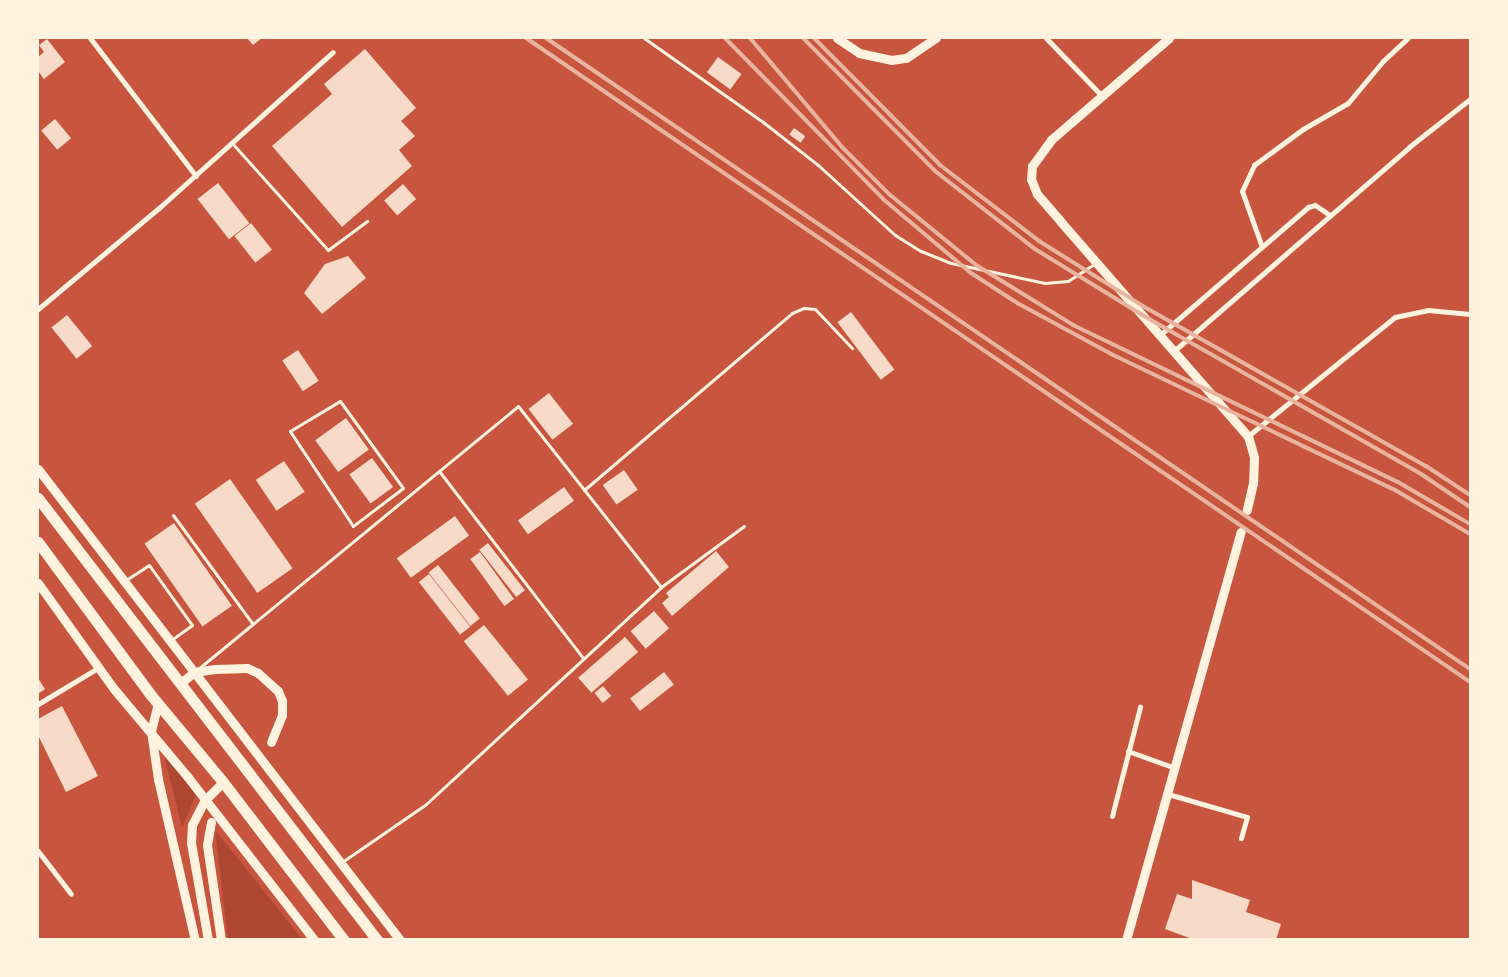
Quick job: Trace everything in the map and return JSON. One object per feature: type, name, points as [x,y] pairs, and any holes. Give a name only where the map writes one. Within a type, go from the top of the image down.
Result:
[{"type":"highway","points":[[38,498],[182,682],[377,940]]},
{"type":"highway","points":[[38,542],[158,703],[223,782],[344,940]]},
{"type":"main road","points":[[837,38],[859,53],[891,60],[906,58],[936,38]]},
{"type":"main road","points":[[1169,38],[1051,140],[1032,166],[1031,179],[1038,194],[1248,436],[1254,457],[1253,483],[1246,510]]},
{"type":"main road","points":[[38,470],[400,940]]},
{"type":"main road","points":[[1126,940],[1240,532]]},
{"type":"main road","points":[[38,583],[98,668],[151,731],[314,940]]},
{"type":"main road","points":[[182,682],[194,672],[247,668],[268,680],[282,701],[282,715],[271,742]]},
{"type":"main road","points":[[158,703],[151,731],[158,779],[195,940]]},
{"type":"main road","points":[[208,940],[191,843],[192,825],[205,800],[223,782]]},
{"type":"main road","points":[[211,822],[208,845],[221,940]]},
{"type":"street","points":[[90,38],[196,176]]},
{"type":"street","points":[[1046,38],[1102,96]]},
{"type":"street","points":[[1262,247],[1242,191],[1254,165],[1303,129],[1348,103],[1383,61],[1408,38]]},
{"type":"street","points":[[38,309],[196,176],[333,52]]},
{"type":"street","points":[[1175,350],[1330,215],[1470,99]]},
{"type":"street","points":[[1161,334],[1312,205],[1330,215]]},
{"type":"street","points":[[1248,436],[1395,317],[1428,310],[1470,314]]},
{"type":"street","points":[[38,704],[98,668]]},
{"type":"street","points":[[1112,816],[1140,707]]},
{"type":"street","points":[[1128,751],[1175,768]]},
{"type":"street","points":[[1168,794],[1248,817],[1241,838]]},
{"type":"street","points":[[38,851],[71,894]]},
{"type":"lane","points":[[644,38],[763,122],[818,165],[895,235],[921,250],[952,263],[1046,282],[1068,281],[1096,262]]},
{"type":"lane","points":[[232,143],[328,250],[367,221]]},
{"type":"lane","points":[[584,490],[792,313],[804,308],[815,309],[852,348]]},
{"type":"lane","points":[[403,488],[353,526],[290,432],[340,401],[403,488],[408,496]]},
{"type":"lane","points":[[194,672],[518,406],[661,587]]},
{"type":"lane","points":[[438,471],[582,657]]},
{"type":"lane","points":[[173,515],[252,623]]},
{"type":"lane","points":[[341,862],[425,805],[457,778],[582,657],[661,587],[744,526]]},
{"type":"lane","points":[[124,582],[148,565],[192,625],[170,641]]},
{"type":"shaded area","points":[[164,755],[196,795],[182,827]]},
{"type":"shaded area","points":[[215,830],[302,939],[228,939]]},
{"type":"building","points":[[247,38],[262,38],[253,45]]},
{"type":"building","points":[[47,39],[65,62],[44,79],[38,71],[38,57],[44,52],[39,45]]},
{"type":"building","points":[[365,49],[416,108],[401,121],[415,136],[399,150],[412,166],[342,227],[272,146],[332,94],[324,84]]},
{"type":"building","points":[[718,57],[741,74],[730,89],[707,72]]},
{"type":"building","points":[[55,119],[71,138],[57,150],[41,131]]},
{"type":"building","points":[[794,128],[805,136],[801,143],[789,134]]},
{"type":"building","points":[[218,183],[249,223],[229,239],[198,199]]},
{"type":"building","points":[[403,184],[416,199],[397,215],[384,200]]},
{"type":"building","points":[[251,223],[272,250],[255,263],[234,236]]},
{"type":"building","points":[[348,256],[366,278],[322,314],[304,293],[325,264]]},
{"type":"building","points":[[851,312],[894,370],[881,380],[837,322]]},
{"type":"building","points":[[67,315],[92,346],[77,359],[51,328]]},
{"type":"building","points":[[298,350],[319,381],[303,391],[282,361]]},
{"type":"building","points":[[549,393],[573,424],[553,440],[529,409]]},
{"type":"building","points":[[346,418],[369,450],[338,472],[315,440]]},
{"type":"building","points":[[372,458],[393,487],[371,504],[349,474]]},
{"type":"building","points":[[284,461],[305,492],[277,511],[256,480]]},
{"type":"building","points":[[624,470],[638,490],[616,505],[603,485]]},
{"type":"building","points":[[230,479],[293,568],[257,593],[195,504]]},
{"type":"building","points":[[564,487],[574,501],[528,534],[518,521]]},
{"type":"building","points":[[455,516],[469,535],[411,578],[397,558]]},
{"type":"building","points":[[174,523],[232,606],[202,626],[145,544]]},
{"type":"building","points":[[488,543],[525,590],[516,597],[479,550]]},
{"type":"building","points":[[716,551],[729,567],[672,616],[662,603],[669,597],[666,593]]},
{"type":"building","points":[[480,552],[514,599],[504,606],[470,559]]},
{"type":"building","points":[[438,565],[480,619],[470,626],[429,572]]},
{"type":"building","points":[[429,574],[470,627],[460,635],[419,582]]},
{"type":"building","points":[[654,611],[669,628],[646,649],[631,631]]},
{"type":"building","points":[[484,625],[528,679],[508,696],[464,641]]},
{"type":"building","points":[[625,637],[638,652],[591,693],[578,678]]},
{"type":"building","points":[[664,672],[674,685],[640,711],[630,698]]},
{"type":"building","points":[[38,678],[45,689],[38,694]]},
{"type":"building","points":[[603,686],[611,696],[603,703],[594,693]]},
{"type":"building","points":[[62,706],[98,776],[66,792],[38,735],[38,719]]},
{"type":"building","points":[[1192,880],[1250,900],[1246,912],[1281,924],[1276,940],[1195,940],[1165,929],[1177,894],[1192,899]]},
{"type":"railway","points":[[526,38],[1470,682]]},
{"type":"railway","points":[[546,38],[1470,669]]},
{"type":"railway","points":[[725,38],[883,199],[971,273],[1019,304],[1111,354],[1395,490],[1470,534]]},
{"type":"railway","points":[[750,38],[842,147],[889,194],[976,265],[1073,325],[1398,482],[1470,524]]},
{"type":"railway","points":[[803,38],[935,171],[1035,249],[1144,316],[1421,474],[1470,507]]},
{"type":"railway","points":[[814,38],[940,165],[1039,241],[1148,309],[1426,466],[1470,495]]}]
